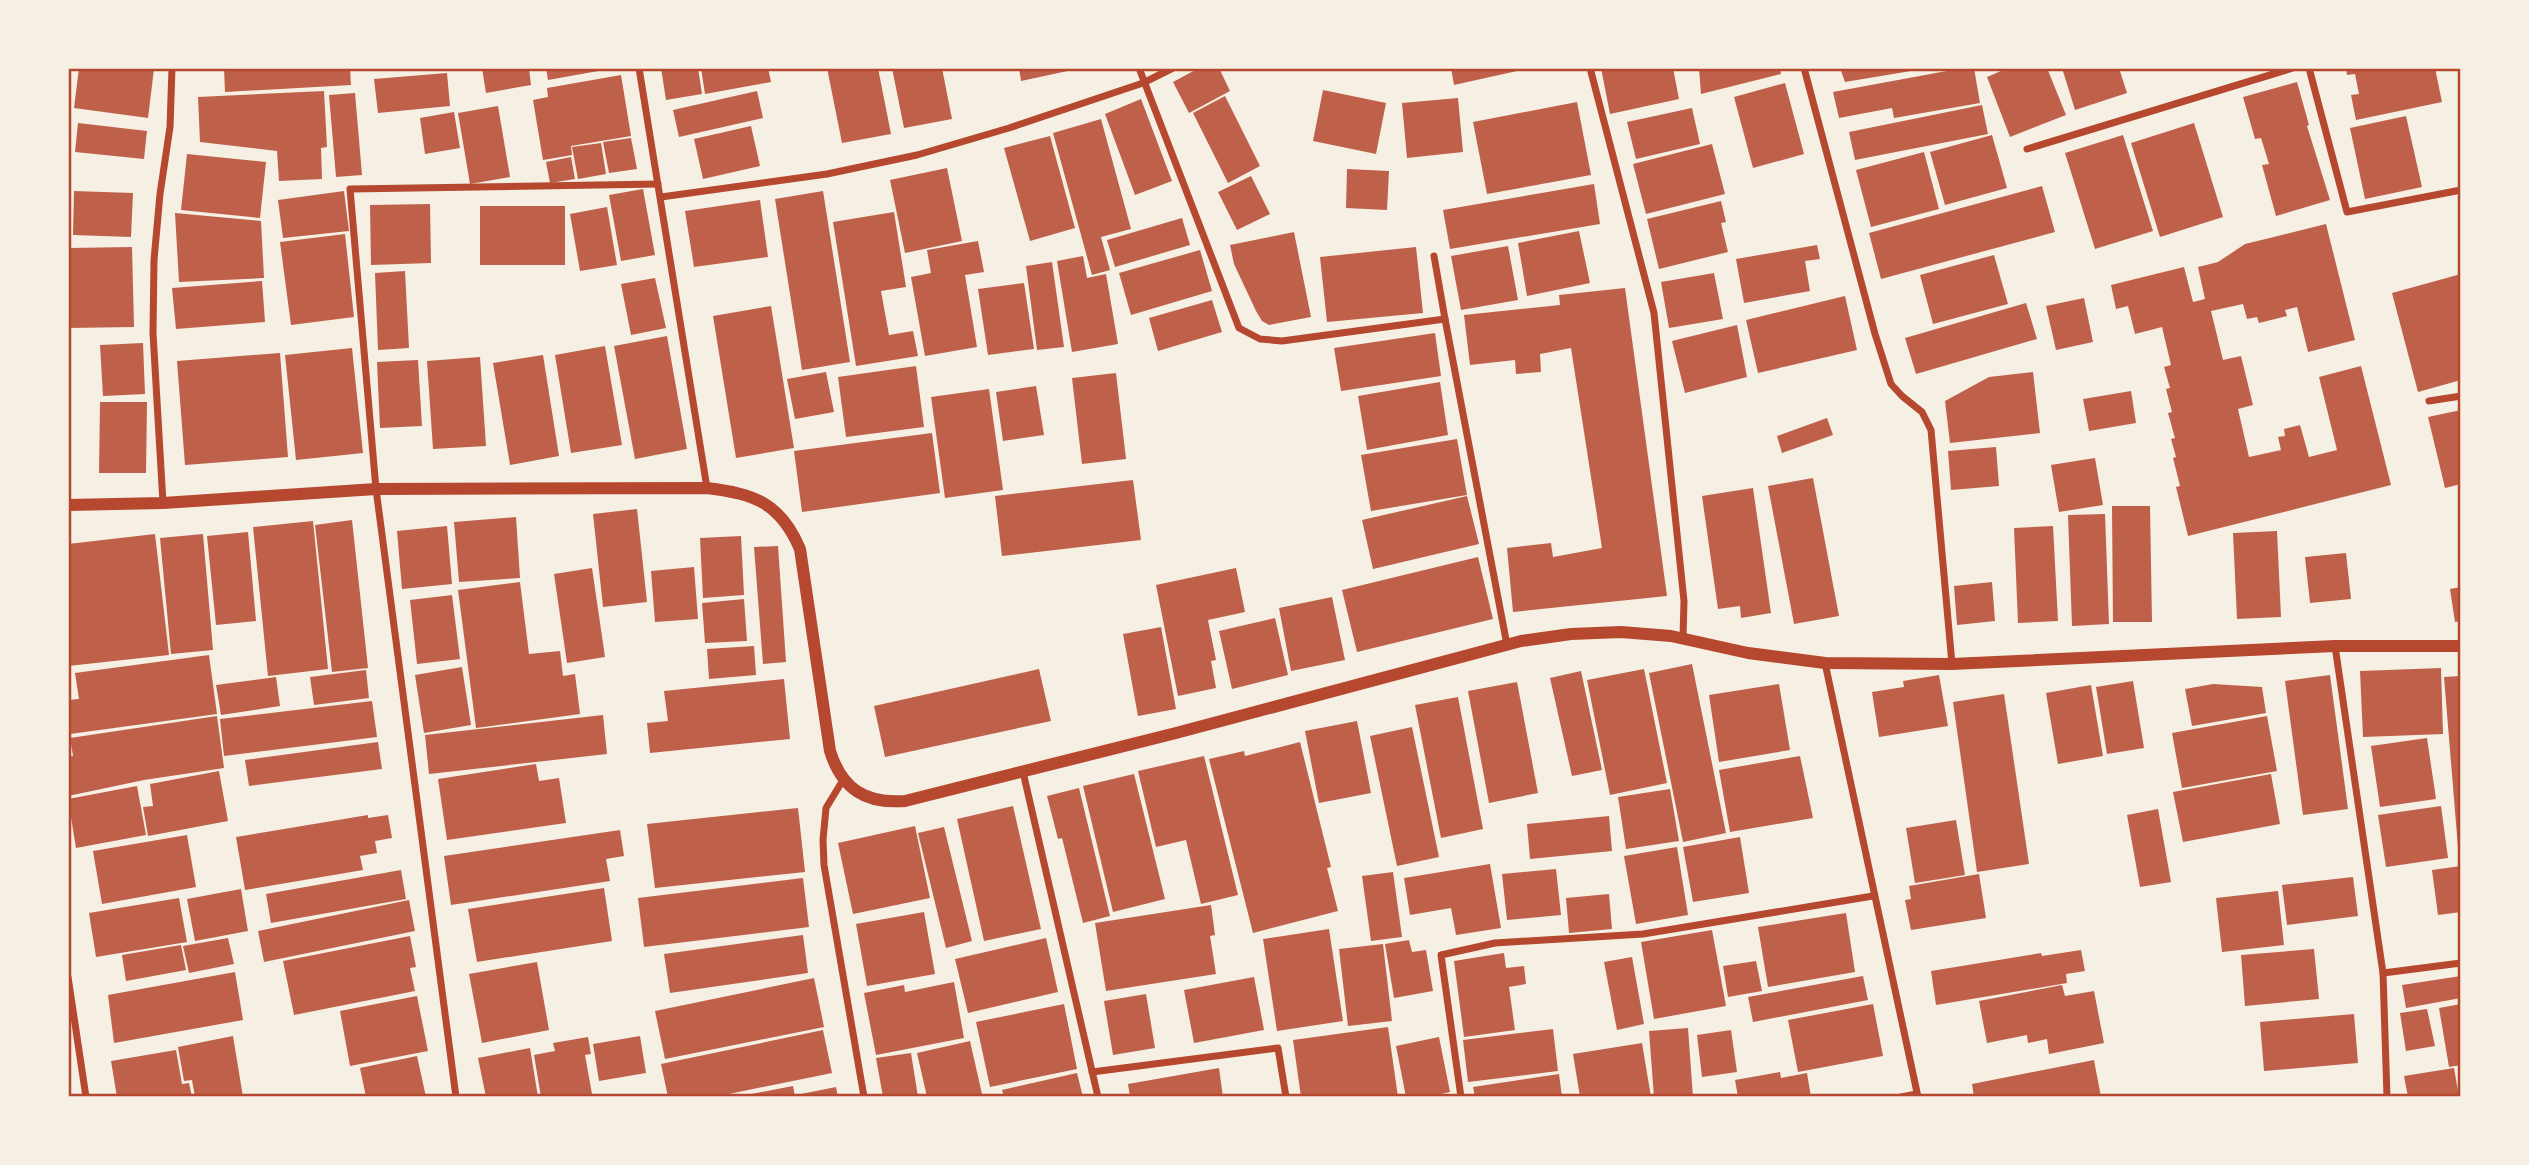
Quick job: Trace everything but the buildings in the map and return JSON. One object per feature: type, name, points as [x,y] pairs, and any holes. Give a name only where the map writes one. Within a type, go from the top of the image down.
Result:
[{"type":"street","points":[[163,503],[153,333],[154,272],[160,194],[170,127],[173,68]]},
{"type":"street","points":[[639,68],[707,488]]},
{"type":"street","points":[[1139,68],[1240,328],[1260,339],[1282,341],[1445,319]]},
{"type":"street","points":[[661,197],[827,174],[917,155],[1009,128],[1143,83],[1173,68]]},
{"type":"street","points":[[1590,68],[1654,313],[1684,601],[1683,638]]},
{"type":"street","points":[[1804,68],[1875,334],[1891,384],[1902,397],[1922,412],[1931,430],[1952,664]]},
{"type":"street","points":[[2027,149],[2293,68]]},
{"type":"street","points":[[2309,68],[2347,212],[2461,190]]},
{"type":"street","points":[[456,1097],[376,489],[350,189],[658,184]]},
{"type":"street","points":[[1434,256],[1507,645]]},
{"type":"street","points":[[2429,401],[2461,396]]},
{"type":"street","points":[[68,505],[163,503],[376,489],[707,488],[748,495],[765,503],[780,515],[792,531],[800,549],[830,751],[835,766],[843,780],[855,791],[887,803],[1023,772],[1507,645],[1571,634],[1621,632],[1683,638],[1748,653],[1825,663],[1952,664],[2335,646],[2461,646]]},
{"type":"street","points":[[2335,646],[2383,973],[2387,1097]]},
{"type":"street","points":[[1825,663],[1918,1096],[1901,1097]]},
{"type":"street","points":[[1023,772],[1098,1097]]},
{"type":"street","points":[[843,780],[826,808],[824,865],[864,1097]]},
{"type":"street","points":[[1461,1097],[1441,955],[1496,943],[1643,934],[1873,896]]},
{"type":"street","points":[[2383,973],[2461,963]]},
{"type":"street","points":[[68,977],[86,1097]]},
{"type":"street","points":[[1092,1072],[1278,1048],[1286,1097]]}]
